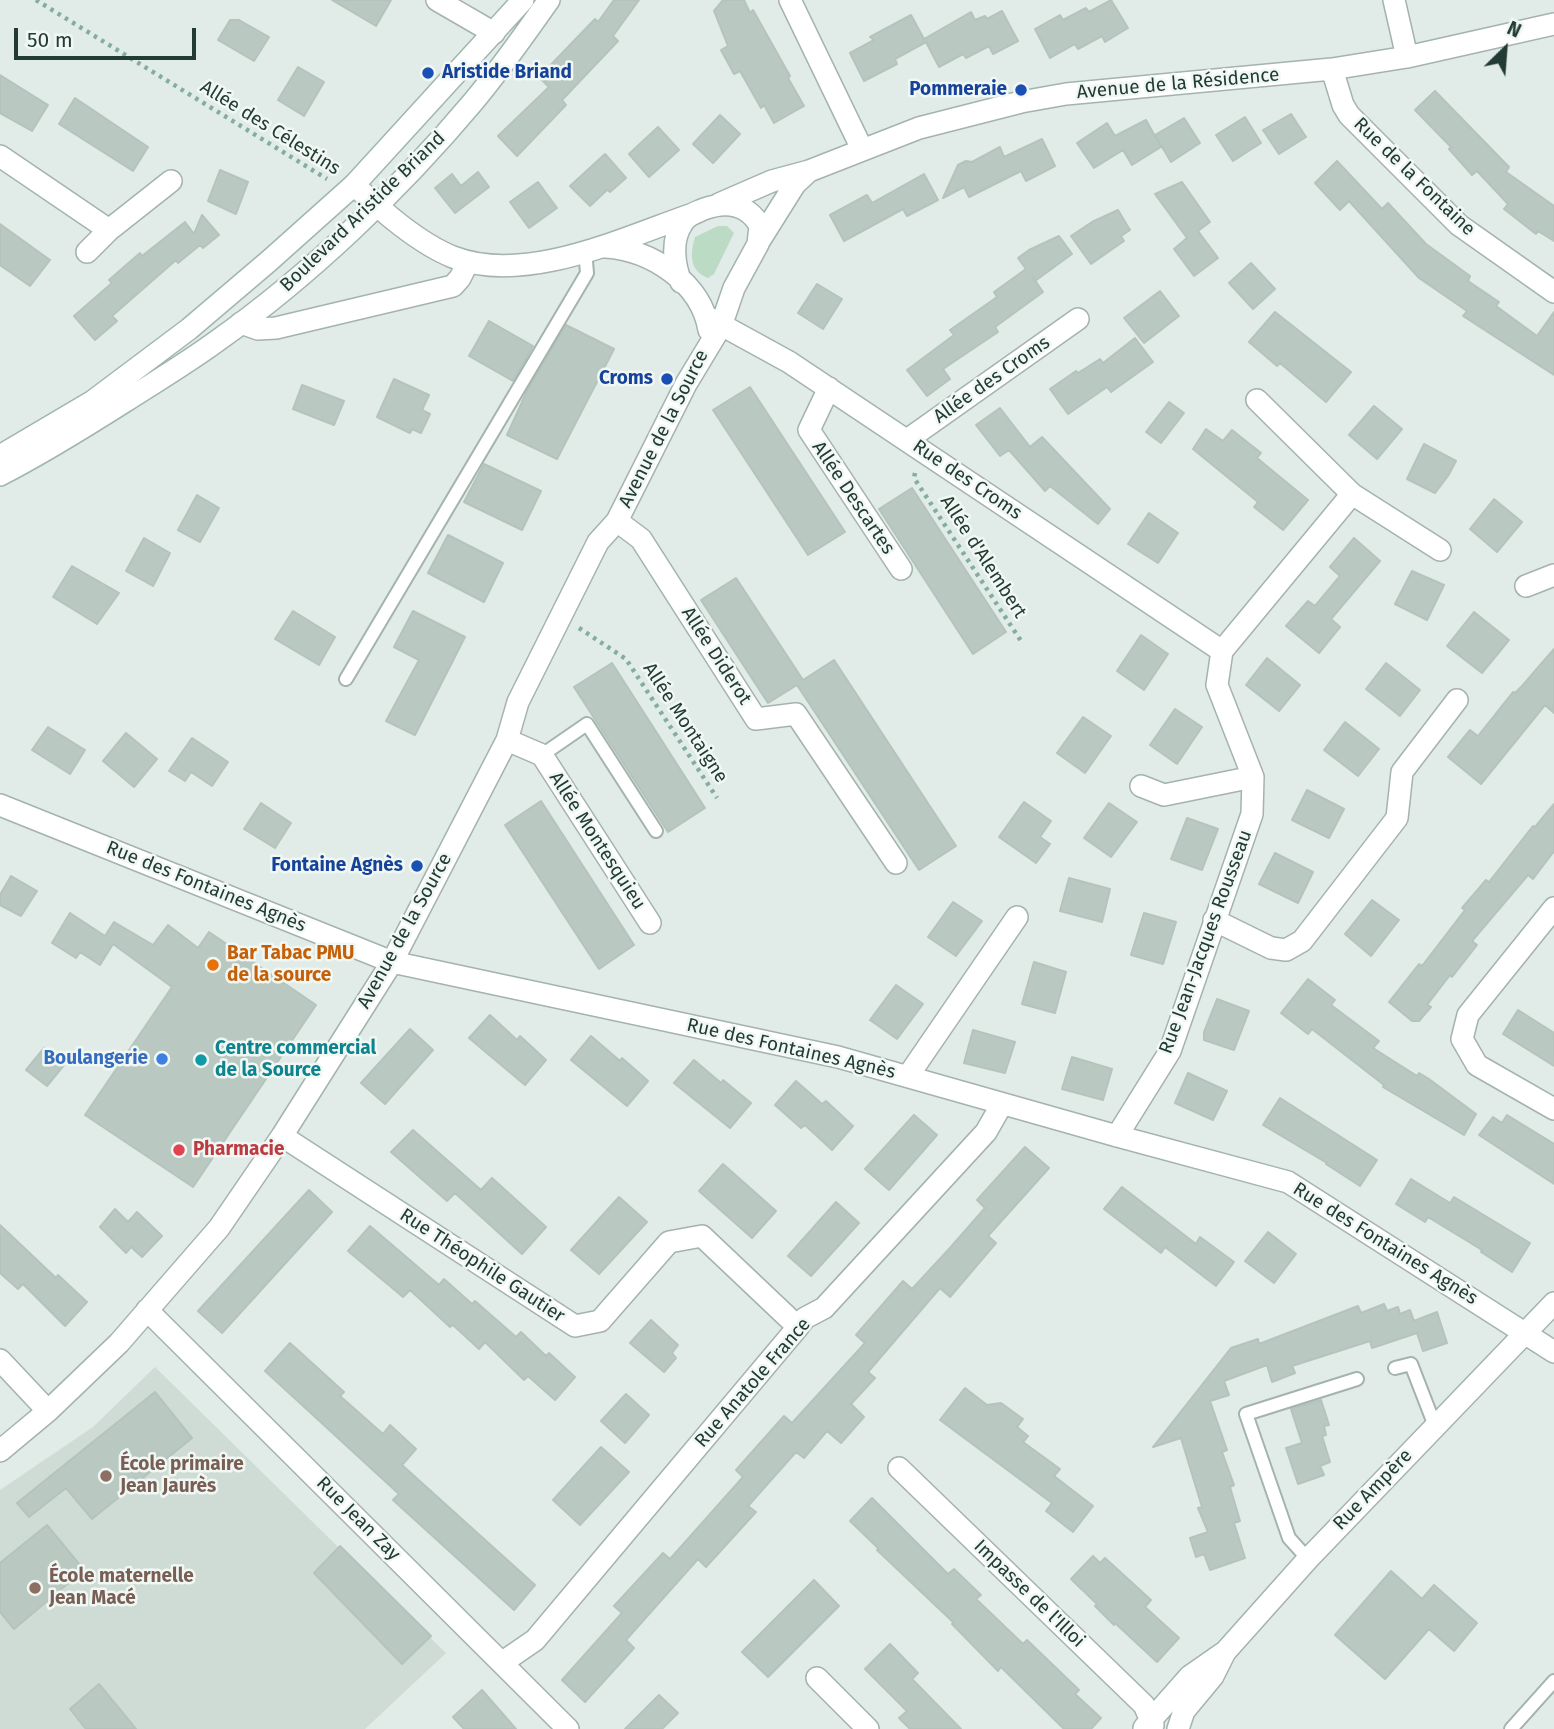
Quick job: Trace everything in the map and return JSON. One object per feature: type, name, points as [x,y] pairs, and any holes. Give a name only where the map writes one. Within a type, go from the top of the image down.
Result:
[{"type":"street","points":[[437,0],[494,33]]},
{"type":"street","name":"Boulevard Aristide Briand","points":[[1,467],[146,362],[269,261],[349,189],[523,0]]},
{"type":"street","name":"Boulevard Aristide Briand","points":[[1,467],[72,435],[139,393],[241,323],[334,246],[475,100],[549,0]]},
{"type":"street","points":[[790,0],[862,149]]},
{"type":"street","points":[[1394,0],[1407,57]]},
{"type":"street","name":"Avenue de la Résidence","points":[[715,205],[772,181],[809,171],[919,128],[1021,102],[1077,93],[1332,69],[1407,57],[1554,24]]},
{"type":"street","name":"Rue de la Fontaine","points":[[1332,69],[1343,105],[1349,115],[1459,225],[1554,292]]},
{"type":"street","points":[[0,156],[109,230]]},
{"type":"street","name":"Avenue de la Résidence","points":[[758,244],[795,184],[809,171]]},
{"type":"street","points":[[87,251],[171,181]]},
{"type":"street","points":[[349,189],[376,205],[439,251],[467,262],[507,266],[530,264],[592,248],[715,205],[734,205],[749,212],[761,226],[758,244]]},
{"type":"street","points":[[690,215],[680,227],[675,246],[677,269],[686,287],[709,299],[722,297],[734,288]]},
{"type":"street","name":"Avenue de la Source","points":[[0,1451],[48,1411],[120,1343],[219,1228],[282,1136],[392,962],[507,740],[518,702],[598,542],[617,521],[709,342],[714,320],[758,244]]},
{"type":"street","points":[[592,248],[622,248],[642,254],[663,265],[714,320]]},
{"type":"street","points":[[241,323],[258,329],[276,328],[453,286],[467,262]]},
{"type":"street","name":"Allée des Croms","points":[[913,444],[1078,319]]},
{"type":"street","name":"Rue des Croms","points":[[714,320],[829,388],[1222,651]]},
{"type":"street","name":"Allée Descartes","points":[[829,388],[808,430],[901,569]]},
{"type":"street","points":[[1257,400],[1352,494],[1440,550]]},
{"type":"street","points":[[1222,651],[1352,494]]},
{"type":"street","name":"Allée Diderot","points":[[617,521],[641,539],[756,719],[796,714],[896,863]]},
{"type":"street","points":[[1526,586],[1554,575]]},
{"type":"street","name":"Rue Jean-Jacques Rousseau","points":[[1117,1136],[1170,1051],[1252,814],[1253,777],[1217,685],[1222,651]]},
{"type":"street","points":[[1214,920],[1271,948],[1286,950],[1302,941],[1397,818],[1402,772],[1457,700]]},
{"type":"street","name":"Allée Montesquieu","points":[[507,740],[542,755],[650,923]]},
{"type":"street","points":[[1141,786],[1164,795],[1253,777]]},
{"type":"street","name":"Rue des Fontaines Agnès","points":[[0,805],[392,962],[824,1054],[1288,1182],[1554,1352]]},
{"type":"street","points":[[1554,908],[1468,1015],[1462,1040],[1477,1065],[1554,1109]]},
{"type":"street","points":[[908,1076],[1017,917]]},
{"type":"street","name":"Rue Anatole France","points":[[503,1662],[535,1640],[805,1318],[824,1308],[986,1132],[1002,1104]]},
{"type":"street","name":"Rue Théophile Gautier","points":[[282,1136],[575,1326],[600,1321],[669,1242],[702,1236],[798,1327]]},
{"type":"street","name":"Rue Ampère","points":[[1153,1726],[1190,1676],[1225,1652],[1308,1559],[1554,1303]]},
{"type":"street","name":"Rue Jean Zay","points":[[147,1310],[568,1729]]},
{"type":"street","points":[[0,1360],[48,1411]]},
{"type":"street","name":"Impasse de l'Illoi","points":[[899,1468],[1144,1705],[1153,1726]]},
{"type":"street","name":"Rue Ampère","points":[[1178,1729],[1184,1710],[1213,1676],[1225,1652]]},
{"type":"street","points":[[817,1678],[868,1729]]},
{"type":"lane","points":[[346,679],[587,273],[592,248]]},
{"type":"lane","points":[[542,755],[587,724],[656,831]]},
{"type":"lane","points":[[1395,1368],[1411,1364],[1435,1426]]},
{"type":"lane","points":[[1308,1559],[1289,1538],[1246,1414],[1357,1379]]},
{"type":"lane","points":[[1511,1729],[1554,1681]]},
{"type":"path","name":"Allée des Célestins","points":[[36,0],[336,185],[349,189]]},
{"type":"path","name":"Allée d'Alembert","points":[[913,444],[914,478],[1021,641]]},
{"type":"path","name":"Allée Montaigne","points":[[561,616],[626,659],[717,798]]},
{"type":"shaded area","points":[[155,1367],[446,1653],[365,1729],[0,1729],[0,1490],[93,1427]]},
{"type":"green space","points":[[718,226],[727,226],[734,233],[714,274],[708,278],[694,266],[693,243],[695,237]]},
{"type":"building","points":[[332,0],[391,0],[376,26]]},
{"type":"building","points":[[614,0],[639,0],[613,36],[618,41],[562,100],[566,105],[517,156],[498,136],[549,87],[539,77],[595,19],[598,22]]},
{"type":"building","points":[[723,0],[744,0],[750,13],[753,10],[804,106],[774,123],[764,105],[761,108],[740,71],[734,74],[721,50],[728,46],[714,11]]},
{"type":"building","points":[[1111,0],[1128,28],[1105,42],[1102,36],[1078,49],[1075,44],[1050,58],[1035,29],[1060,15],[1063,20],[1086,8],[1089,12]]},
{"type":"building","points":[[1002,11],[1018,41],[993,54],[989,46],[966,58],[963,54],[939,67],[926,42],[895,59],[897,64],[864,81],[850,53],[874,40],[870,37],[911,15],[924,39],[971,12],[975,20],[985,16],[987,19]]},
{"type":"building","points":[[230,20],[239,20],[269,37],[254,61],[218,40]]},
{"type":"building","points":[[298,67],[324,82],[304,116],[278,100]]},
{"type":"building","points":[[0,75],[48,105],[32,131],[0,113]]},
{"type":"building","points":[[1435,91],[1509,167],[1506,172],[1554,206],[1554,241],[1538,231],[1536,234],[1504,209],[1508,204],[1477,171],[1472,175],[1449,149],[1451,147],[1415,110]]},
{"type":"building","points":[[75,98],[148,147],[133,171],[59,124]]},
{"type":"building","points":[[1291,114],[1306,137],[1279,154],[1263,130]]},
{"type":"building","points":[[720,115],[740,134],[713,163],[693,144]]},
{"type":"building","points":[[1245,117],[1261,143],[1233,161],[1216,135]]},
{"type":"building","points":[[1184,118],[1200,143],[1171,162],[1155,135]]},
{"type":"building","points":[[1146,120],[1161,147],[1132,165],[1123,150],[1094,168],[1077,143],[1107,123],[1115,136]]},
{"type":"building","points":[[658,127],[679,150],[649,177],[629,154]]},
{"type":"building","points":[[1042,139],[1055,166],[1026,181],[1021,171],[969,197],[964,187],[943,198],[958,165],[966,161],[972,162],[1000,147],[1004,157]]},
{"type":"building","points":[[605,154],[626,178],[610,192],[607,190],[590,206],[570,186]]},
{"type":"building","points":[[1337,161],[1382,209],[1388,203],[1426,244],[1470,276],[1468,281],[1499,302],[1496,306],[1537,336],[1554,312],[1554,375],[1463,316],[1467,311],[1419,278],[1349,201],[1340,210],[1315,183]]},
{"type":"building","points":[[220,170],[248,182],[236,214],[208,201]]},
{"type":"building","points":[[478,172],[489,187],[455,213],[435,188],[452,174],[461,186]]},
{"type":"building","points":[[924,174],[938,200],[907,216],[903,209],[844,241],[830,215],[867,195],[872,203]]},
{"type":"building","points":[[538,182],[557,208],[529,228],[510,202]]},
{"type":"building","points":[[1182,182],[1210,222],[1198,231],[1218,258],[1194,276],[1174,249],[1187,238],[1155,194]]},
{"type":"building","points":[[1118,210],[1130,230],[1121,236],[1124,241],[1091,264],[1071,236]]},
{"type":"building","points":[[202,215],[219,235],[203,248],[200,245],[178,263],[176,260],[112,316],[117,321],[95,340],[74,316],[112,283],[109,280],[140,253],[142,256],[185,222],[194,234]]},
{"type":"building","points":[[0,224],[50,260],[30,286],[0,265]]},
{"type":"building","points":[[1059,236],[1072,254],[1035,281],[1043,292],[995,327],[998,332],[943,369],[950,379],[927,396],[907,370],[954,335],[950,330],[997,297],[994,292],[1026,269],[1018,258]]},
{"type":"building","points":[[1251,263],[1275,289],[1253,309],[1229,283]]},
{"type":"building","points":[[817,284],[842,299],[823,329],[798,313]]},
{"type":"building","points":[[1160,291],[1179,316],[1144,343],[1124,318]]},
{"type":"building","points":[[1275,312],[1351,372],[1326,402],[1280,363],[1277,366],[1249,342]]},
{"type":"building","points":[[489,321],[533,346],[513,381],[469,356]]},
{"type":"building","points":[[566,325],[614,349],[557,459],[507,435],[527,391]]},
{"type":"building","points":[[1135,338],[1153,362],[1111,392],[1107,387],[1068,414],[1050,389],[1100,359],[1103,363]]},
{"type":"building","points":[[394,379],[429,395],[422,410],[430,414],[421,433],[412,429],[410,433],[377,417]]},
{"type":"building","points":[[302,385],[344,401],[334,425],[293,409]]},
{"type":"building","points":[[750,387],[845,532],[808,555],[713,410]]},
{"type":"building","points":[[1169,402],[1184,413],[1161,443],[1146,432]]},
{"type":"building","points":[[1374,406],[1402,429],[1377,459],[1349,435]]},
{"type":"building","points":[[1000,408],[1030,447],[1042,437],[1110,509],[1098,524],[1050,486],[1045,491],[1009,450],[1000,456],[976,425]]},
{"type":"building","points":[[1206,429],[1223,441],[1232,430],[1261,453],[1257,458],[1308,500],[1283,530],[1254,507],[1258,502],[1193,449]]},
{"type":"building","points":[[1424,444],[1456,461],[1435,493],[1407,479]]},
{"type":"building","points":[[484,464],[541,491],[522,530],[464,502]]},
{"type":"building","points":[[912,488],[1006,632],[973,654],[879,509]]},
{"type":"building","points":[[197,495],[219,508],[200,542],[178,530]]},
{"type":"building","points":[[1494,499],[1522,522],[1497,552],[1470,529]]},
{"type":"building","points":[[1149,513],[1178,533],[1158,563],[1128,544]]},
{"type":"building","points":[[448,535],[503,563],[484,602],[428,573]]},
{"type":"building","points":[[144,538],[170,553],[153,586],[126,571]]},
{"type":"building","points":[[1354,538],[1380,561],[1331,619],[1340,627],[1319,653],[1286,626],[1308,601],[1315,606],[1340,576],[1330,567]]},
{"type":"building","points":[[72,566],[119,593],[97,624],[53,597]]},
{"type":"building","points":[[1412,571],[1444,585],[1427,620],[1395,604]]},
{"type":"building","points":[[736,578],[803,680],[834,660],[956,846],[919,870],[797,685],[768,703],[701,600]]},
{"type":"building","points":[[293,611],[335,637],[319,665],[275,639]]},
{"type":"building","points":[[413,611],[465,637],[415,735],[386,721],[419,660],[394,647]]},
{"type":"building","points":[[1474,612],[1509,640],[1482,673],[1447,646]]},
{"type":"building","points":[[1141,635],[1168,654],[1144,690],[1117,671]]},
{"type":"building","points":[[1554,649],[1554,713],[1545,705],[1481,784],[1448,757],[1470,730],[1478,736],[1513,692],[1522,686]]},
{"type":"building","points":[[1267,658],[1300,685],[1279,711],[1246,685]]},
{"type":"building","points":[[612,663],[705,808],[668,832],[574,687]]},
{"type":"building","points":[[1386,663],[1420,690],[1400,716],[1366,689]]},
{"type":"building","points":[[1175,709],[1202,727],[1177,764],[1150,745]]},
{"type":"building","points":[[1083,717],[1111,736],[1085,773],[1057,753]]},
{"type":"building","points":[[1345,722],[1379,749],[1358,776],[1324,750]]},
{"type":"building","points":[[48,727],[85,750],[70,774],[32,750]]},
{"type":"building","points":[[126,733],[157,759],[134,787],[103,761]]},
{"type":"building","points":[[192,738],[228,762],[212,786],[191,772],[185,781],[169,771]]},
{"type":"building","points":[[1307,790],[1344,809],[1329,838],[1292,820]]},
{"type":"building","points":[[541,801],[634,945],[599,969],[505,825]]},
{"type":"building","points":[[1024,802],[1051,821],[1040,837],[1050,844],[1036,863],[999,837]]},
{"type":"building","points":[[261,803],[291,823],[275,848],[244,829]]},
{"type":"building","points":[[1109,803],[1137,822],[1111,857],[1084,838]]},
{"type":"building","points":[[1554,804],[1554,851],[1533,879],[1528,875],[1472,941],[1477,945],[1427,1005],[1431,1007],[1419,1021],[1412,1021],[1389,1002],[1419,964],[1422,966],[1465,910],[1462,908],[1486,880],[1489,882]]},
{"type":"building","points":[[1187,818],[1218,829],[1202,870],[1171,859]]},
{"type":"building","points":[[1275,853],[1313,872],[1298,903],[1259,884]]},
{"type":"building","points":[[11,876],[37,891],[21,916],[0,905],[0,895]]},
{"type":"building","points":[[1069,878],[1110,889],[1102,922],[1060,911]]},
{"type":"building","points":[[1372,900],[1399,920],[1371,956],[1345,934]]},
{"type":"building","points":[[953,902],[982,921],[956,956],[928,937]]},
{"type":"building","name":"Centre commercial de la Source","points":[[70,913],[105,936],[114,922],[153,945],[168,925],[198,948],[209,932],[316,1005],[193,1187],[85,1115],[172,987],[113,944],[100,965],[80,952],[76,958],[52,943]]},
{"type":"building","points":[[1144,913],[1176,922],[1163,964],[1131,955]]},
{"type":"building","points":[[1034,962],[1066,972],[1055,1013],[1022,1004]]},
{"type":"building","points":[[1308,979],[1335,1000],[1331,1005],[1379,1041],[1373,1048],[1417,1076],[1419,1073],[1429,1079],[1476,1114],[1464,1135],[1383,1087],[1384,1085],[1312,1029],[1308,1034],[1281,1013]]},
{"type":"building","points":[[896,985],[923,1004],[897,1039],[870,1020]]},
{"type":"building","points":[[1217,999],[1249,1011],[1234,1050],[1204,1040],[1204,1032]]},
{"type":"building","points":[[1518,1010],[1554,1033],[1554,1066],[1503,1034]]},
{"type":"building","points":[[490,1015],[517,1040],[520,1036],[546,1060],[525,1085],[469,1038]]},
{"type":"building","points":[[410,1029],[433,1050],[385,1104],[361,1083]]},
{"type":"building","points":[[973,1030],[1015,1042],[1005,1073],[964,1063]]},
{"type":"building","points":[[591,1036],[648,1081],[627,1106],[571,1060]]},
{"type":"building","points":[[44,1048],[64,1065],[47,1086],[26,1070]]},
{"type":"building","points":[[1072,1057],[1112,1069],[1103,1100],[1062,1089]]},
{"type":"building","points":[[694,1060],[721,1083],[723,1080],[751,1103],[730,1128],[674,1083]]},
{"type":"building","points":[[1188,1073],[1227,1091],[1213,1120],[1175,1103]]},
{"type":"building","points":[[796,1081],[822,1104],[826,1101],[853,1126],[832,1150],[805,1125],[801,1128],[775,1105]]},
{"type":"building","points":[[1280,1098],[1377,1160],[1360,1186],[1263,1125]]},
{"type":"building","points":[[914,1115],[937,1135],[889,1190],[865,1169]]},
{"type":"building","points":[[1507,1115],[1554,1144],[1554,1184],[1479,1135],[1493,1117],[1502,1123]]},
{"type":"building","points":[[413,1130],[481,1190],[492,1178],[546,1227],[522,1254],[455,1193],[447,1201],[391,1152]]},
{"type":"building","points":[[1025,1147],[1049,1168],[988,1236],[996,1243],[950,1297],[940,1288],[868,1372],[875,1378],[851,1404],[864,1417],[841,1443],[827,1431],[804,1458],[796,1452],[748,1506],[756,1512],[706,1567],[698,1559],[626,1640],[634,1648],[585,1702],[562,1680],[622,1613],[614,1606],[663,1553],[670,1559],[743,1477],[736,1470],[784,1416],[792,1423],[865,1343],[856,1335],[903,1281],[912,1289],[949,1249],[985,1208],[977,1200]]},
{"type":"building","points":[[723,1164],[776,1211],[752,1238],[699,1191]]},
{"type":"building","points":[[1411,1179],[1450,1203],[1454,1197],[1530,1243],[1512,1272],[1428,1217],[1425,1222],[1396,1204]]},
{"type":"building","points":[[1122,1187],[1196,1244],[1200,1237],[1234,1262],[1216,1286],[1165,1247],[1161,1253],[1104,1209]]},
{"type":"building","points":[[309,1190],[332,1212],[222,1333],[198,1311]]},
{"type":"building","points":[[619,1197],[647,1222],[599,1274],[571,1250]]},
{"type":"building","points":[[836,1202],[859,1223],[811,1276],[788,1256]]},
{"type":"building","points":[[115,1209],[128,1222],[137,1212],[162,1236],[142,1257],[131,1247],[126,1253],[100,1227]]},
{"type":"building","points":[[0,1225],[56,1278],[58,1275],[87,1302],[65,1326],[23,1284],[18,1289],[0,1273]]},
{"type":"building","points":[[370,1226],[439,1285],[444,1279],[472,1304],[475,1301],[516,1337],[521,1332],[546,1356],[549,1353],[575,1377],[555,1400],[528,1376],[524,1380],[485,1342],[479,1349],[453,1325],[450,1327],[410,1290],[403,1297],[348,1251]]},
{"type":"building","points":[[1268,1232],[1296,1254],[1274,1283],[1245,1261]]},
{"type":"building","points":[[1384,1304],[1387,1311],[1398,1307],[1400,1314],[1410,1310],[1414,1321],[1437,1312],[1447,1343],[1423,1351],[1417,1333],[1372,1348],[1370,1341],[1292,1366],[1295,1373],[1272,1382],[1267,1365],[1224,1381],[1229,1395],[1210,1401],[1227,1450],[1222,1452],[1234,1485],[1230,1487],[1240,1521],[1234,1523],[1245,1558],[1210,1570],[1204,1554],[1196,1557],[1190,1538],[1208,1532],[1198,1508],[1202,1507],[1181,1438],[1153,1447],[1231,1348],[1258,1339],[1259,1344],[1358,1306],[1361,1313]]},
{"type":"building","points":[[651,1320],[678,1345],[672,1353],[676,1358],[664,1372],[630,1343]]},
{"type":"building","points":[[290,1343],[344,1392],[340,1396],[383,1434],[390,1425],[416,1449],[402,1465],[535,1585],[514,1610],[393,1500],[399,1494],[265,1371]]},
{"type":"building","points":[[965,1388],[987,1405],[1001,1403],[1023,1419],[1017,1427],[1028,1436],[1023,1442],[1060,1469],[1054,1476],[1093,1506],[1073,1532],[1046,1511],[1052,1503],[940,1420]]},
{"type":"building","points":[[155,1392],[192,1438],[92,1519],[66,1488],[29,1517],[17,1503]]},
{"type":"building","points":[[626,1394],[649,1415],[625,1443],[601,1421]]},
{"type":"building","points":[[1321,1400],[1329,1425],[1324,1426],[1326,1435],[1322,1436],[1330,1462],[1320,1466],[1324,1475],[1298,1484],[1286,1448],[1302,1443],[1291,1409]]},
{"type":"building","points":[[601,1447],[629,1472],[580,1525],[553,1500]]},
{"type":"building","points":[[872,1498],[948,1574],[954,1569],[981,1595],[976,1599],[1023,1644],[1027,1640],[1079,1690],[1075,1694],[1101,1718],[1091,1729],[1064,1729],[1001,1667],[998,1671],[952,1624],[954,1623],[877,1550],[879,1549],[850,1521]]},
{"type":"building","points":[[47,1525],[84,1570],[14,1629],[0,1612],[0,1563]]},
{"type":"building","points":[[340,1546],[431,1636],[402,1664],[314,1573]]},
{"type":"building","points":[[1093,1556],[1100,1563],[1105,1558],[1151,1600],[1145,1607],[1179,1638],[1157,1662],[1115,1623],[1114,1625],[1071,1579]]},
{"type":"building","points":[[1391,1571],[1422,1599],[1434,1585],[1477,1623],[1454,1651],[1429,1629],[1385,1679],[1335,1635]]},
{"type":"building","points":[[814,1580],[839,1606],[768,1677],[742,1652]]},
{"type":"building","points":[[890,1644],[918,1673],[912,1679],[961,1729],[910,1729],[899,1718],[907,1711],[865,1669]]},
{"type":"building","points":[[99,1684],[136,1729],[86,1729],[70,1709]]},
{"type":"building","points":[[482,1690],[516,1729],[464,1729],[453,1717]]},
{"type":"building","points":[[659,1695],[678,1713],[662,1729],[625,1729]]},
{"type":"place","name":"Aristide Briand","points":[[428,73]]},
{"type":"place","name":"Pommeraie","points":[[1021,90]]},
{"type":"place","name":"Croms","points":[[667,379]]},
{"type":"place","name":"Fontaine Agnès","points":[[417,866]]},
{"type":"place","name":"Bar Tabac PMU de la source","points":[[213,965]]},
{"type":"place","name":"Boulangerie","points":[[162,1059]]},
{"type":"place","name":"Centre commercial de la Source","points":[[201,1060]]},
{"type":"place","name":"Pharmacie","points":[[179,1150]]},
{"type":"place","name":"École primaire Jean Jaurès","points":[[106,1476]]},
{"type":"place","name":"École maternelle Jean Macé","points":[[35,1588]]}]
